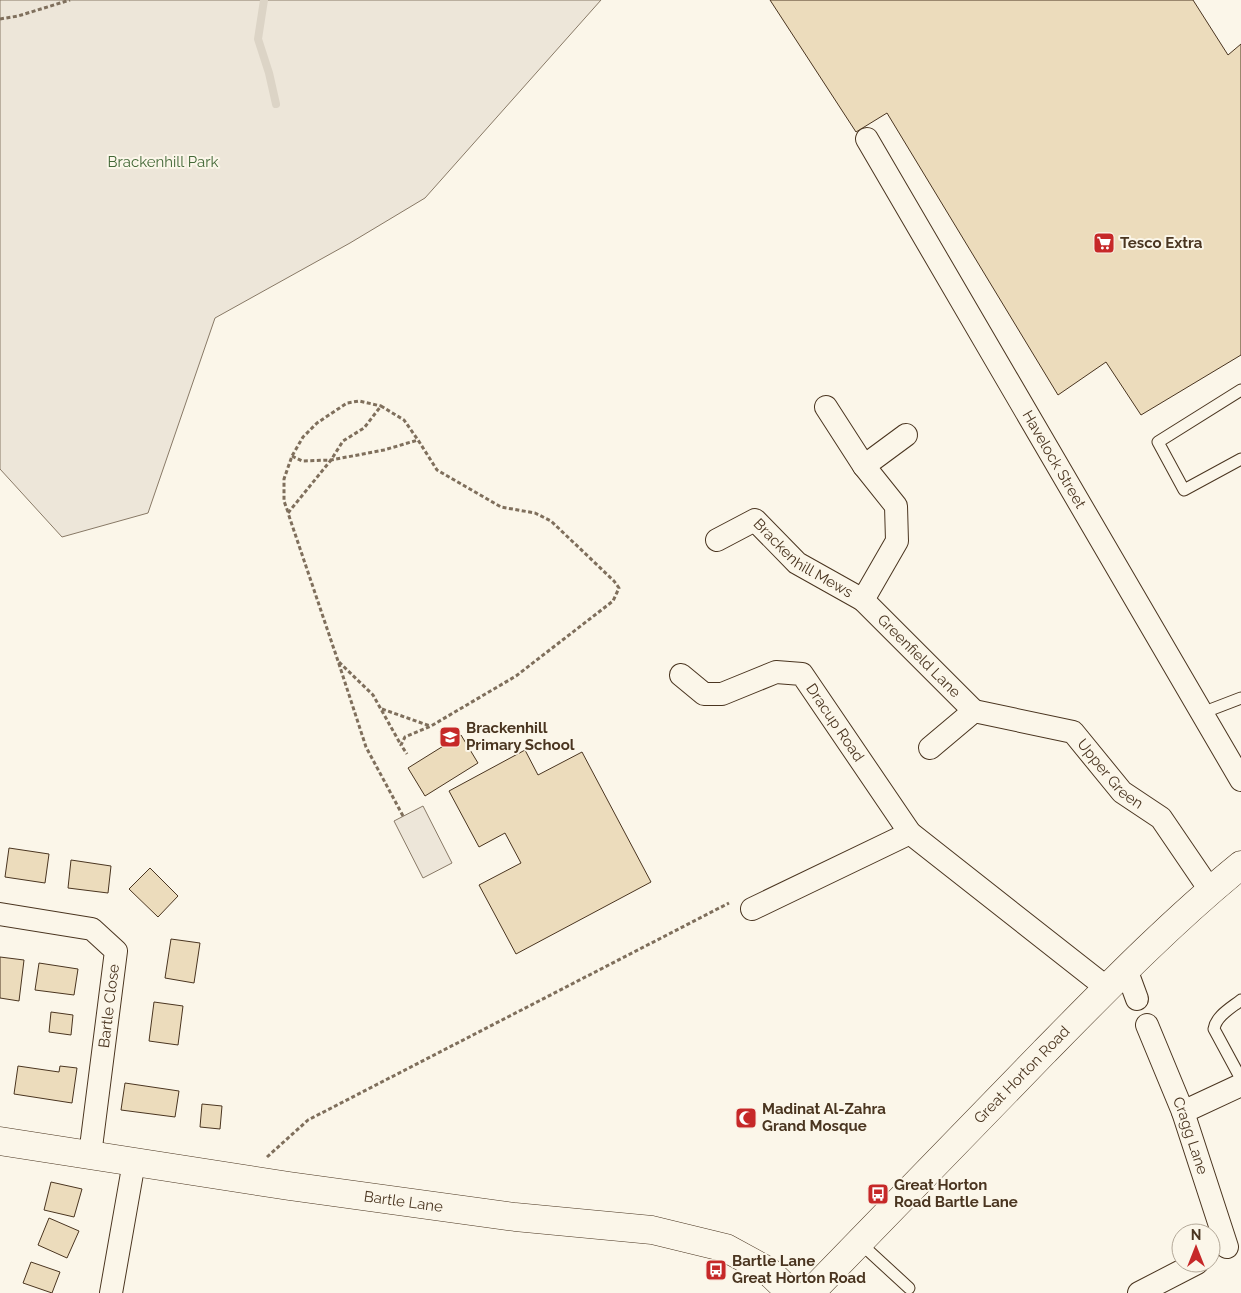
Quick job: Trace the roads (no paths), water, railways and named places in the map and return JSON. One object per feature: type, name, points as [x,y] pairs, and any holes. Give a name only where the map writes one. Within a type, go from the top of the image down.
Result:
[{"type":"street","name":"Havelock Street","points":[[867,139],[1241,780]]},
{"type":"street","points":[[826,407],[864,466],[896,506],[897,541],[863,600]]},
{"type":"street","points":[[864,466],[906,435]]},
{"type":"street","name":"Brackenhill Mews","points":[[717,540],[755,520],[797,563],[863,600]]},
{"type":"street","name":"Greenfield Lane","points":[[863,600],[974,711]]},
{"type":"street","name":"Dracup Road","points":[[681,675],[704,694],[722,694],[776,672],[802,674],[910,833],[1107,988]]},
{"type":"street","points":[[930,748],[974,711]]},
{"type":"street","name":"Upper Green","points":[[974,711],[1073,732],[1122,792],[1161,818],[1210,890]]},
{"type":"street","points":[[752,909],[910,833]]},
{"type":"street","name":"Great Horton Road","points":[[810,1293],[917,1181],[1126,969],[1210,890],[1241,864]]},
{"type":"street","name":"Bartle Close","points":[[0,914],[92,929],[116,951],[90,1156]]},
{"type":"street","points":[[1126,969],[1137,999]]},
{"type":"street","name":"Cragg Lane","points":[[1148,1025],[1183,1112],[1226,1248]]},
{"type":"street","points":[[1183,1112],[1241,1085]]},
{"type":"street","name":"Bartle Lane","points":[[0,1141],[242,1179],[515,1217],[652,1230],[726,1248],[768,1271],[791,1293]]},
{"type":"street","points":[[111,1293],[134,1162]]},
{"type":"street","points":[[1139,1293],[1178,1273]]},
{"type":"lane","points":[[1241,390],[1158,442],[1184,490],[1241,459]]},
{"type":"lane","points":[[1202,713],[1241,698]]},
{"type":"lane","points":[[1241,1000],[1219,1018],[1215,1023],[1214,1029],[1241,1079]]},
{"type":"lane","points":[[859,1242],[909,1288]]},
{"type":"waterway","points":[[264,0],[258,39],[269,73],[276,104]]},
{"type":"place","name":"Tesco Extra","points":[[1104,243]]},
{"type":"place","name":"Brackenhill Primary School","points":[[450,737]]},
{"type":"place","name":"Madinat Al-Zahra Grand Mosque","points":[[746,1118]]},
{"type":"place","name":"Great Horton Road Bartle Lane","points":[[878,1194]]},
{"type":"place","name":"Bartle Lane Great Horton Road","points":[[716,1270]]},
{"type":"park label","name":"Brackenhill Park","points":[[163,162]]}]
